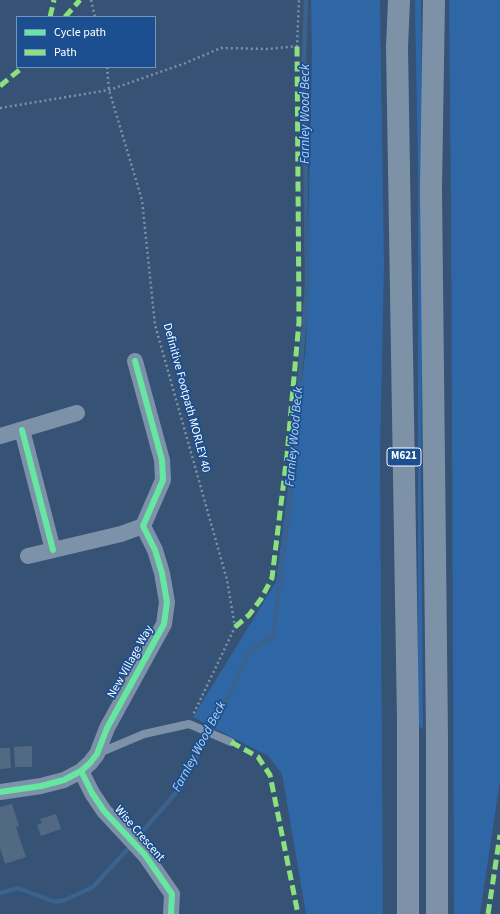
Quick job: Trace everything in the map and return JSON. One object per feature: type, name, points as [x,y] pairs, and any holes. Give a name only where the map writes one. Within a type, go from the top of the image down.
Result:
[{"type":"highway","name":"M621","points":[[399,0],[397,47],[408,721],[408,914]]},
{"type":"highway","name":"M621","points":[[434,0],[431,197],[437,736],[437,914]]},
{"type":"street","points":[[28,556],[121,534],[143,526],[162,480],[162,460],[135,361]]},
{"type":"street","points":[[0,436],[77,413]]},
{"type":"street","points":[[22,430],[53,550]]},
{"type":"street","name":"New Village Way","points":[[0,792],[41,786],[64,780],[81,771],[90,764],[96,754],[107,728],[164,624],[166,602],[162,573],[155,550],[143,526]]},
{"type":"street","name":"Wise Crescent","points":[[81,771],[92,794],[104,810],[145,855],[172,894],[171,914]]},
{"type":"lane","points":[[96,754],[144,734],[189,724],[231,742]]},
{"type":"path","points":[[91,0],[95,16]]},
{"type":"path","points":[[0,108],[109,90],[183,64],[221,48],[268,48],[297,46],[299,0]]},
{"type":"shaded area","points":[[311,0],[380,0],[384,264],[380,456],[383,914],[306,914],[282,774],[268,756],[193,717],[276,582],[306,348],[312,54]]},
{"type":"shaded area","points":[[415,0],[421,0],[423,179],[421,482],[423,729],[418,726],[418,174]]},
{"type":"shaded area","points":[[449,0],[500,0],[500,780],[480,914],[454,914]]},
{"type":"building","points":[[32,746],[32,767],[15,767],[14,747]]},
{"type":"building","points":[[0,748],[10,748],[11,768],[0,769]]},
{"type":"building","points":[[12,804],[19,826],[16,827],[26,857],[5,864],[0,848],[0,807]]},
{"type":"building","points":[[56,814],[61,829],[41,836],[37,825],[42,823],[40,819]]},
{"type":"waterway","name":"Farnley Wood Beck","points":[[143,831],[180,788],[217,720],[250,651],[273,636],[291,490],[307,286],[304,56],[306,0]]},
{"type":"waterway","name":"Farnley Wood Beck","points":[[0,893],[18,888],[55,902],[65,900],[93,887],[127,850]]},
{"type":"marked path","points":[[50,16],[54,0]]},
{"type":"marked path","points":[[66,16],[80,0]]},
{"type":"marked path","points":[[235,627],[249,615],[261,599],[272,578],[287,455],[299,322],[297,46]]},
{"type":"marked path","points":[[0,86],[22,68]]},
{"type":"marked path","points":[[231,742],[258,757],[270,775],[298,914]]},
{"type":"marked path","points":[[488,914],[500,835]]},
{"type":"cycle path","points":[[0,792],[41,786],[64,780],[81,771],[90,763],[97,754],[107,728],[164,624],[167,602],[162,573],[155,550],[143,526],[163,480],[162,460],[135,361]]},
{"type":"cycle path","points":[[22,430],[53,550]]},
{"type":"cycle path","points":[[81,771],[92,793],[104,811],[145,855],[172,894],[171,914]]}]
